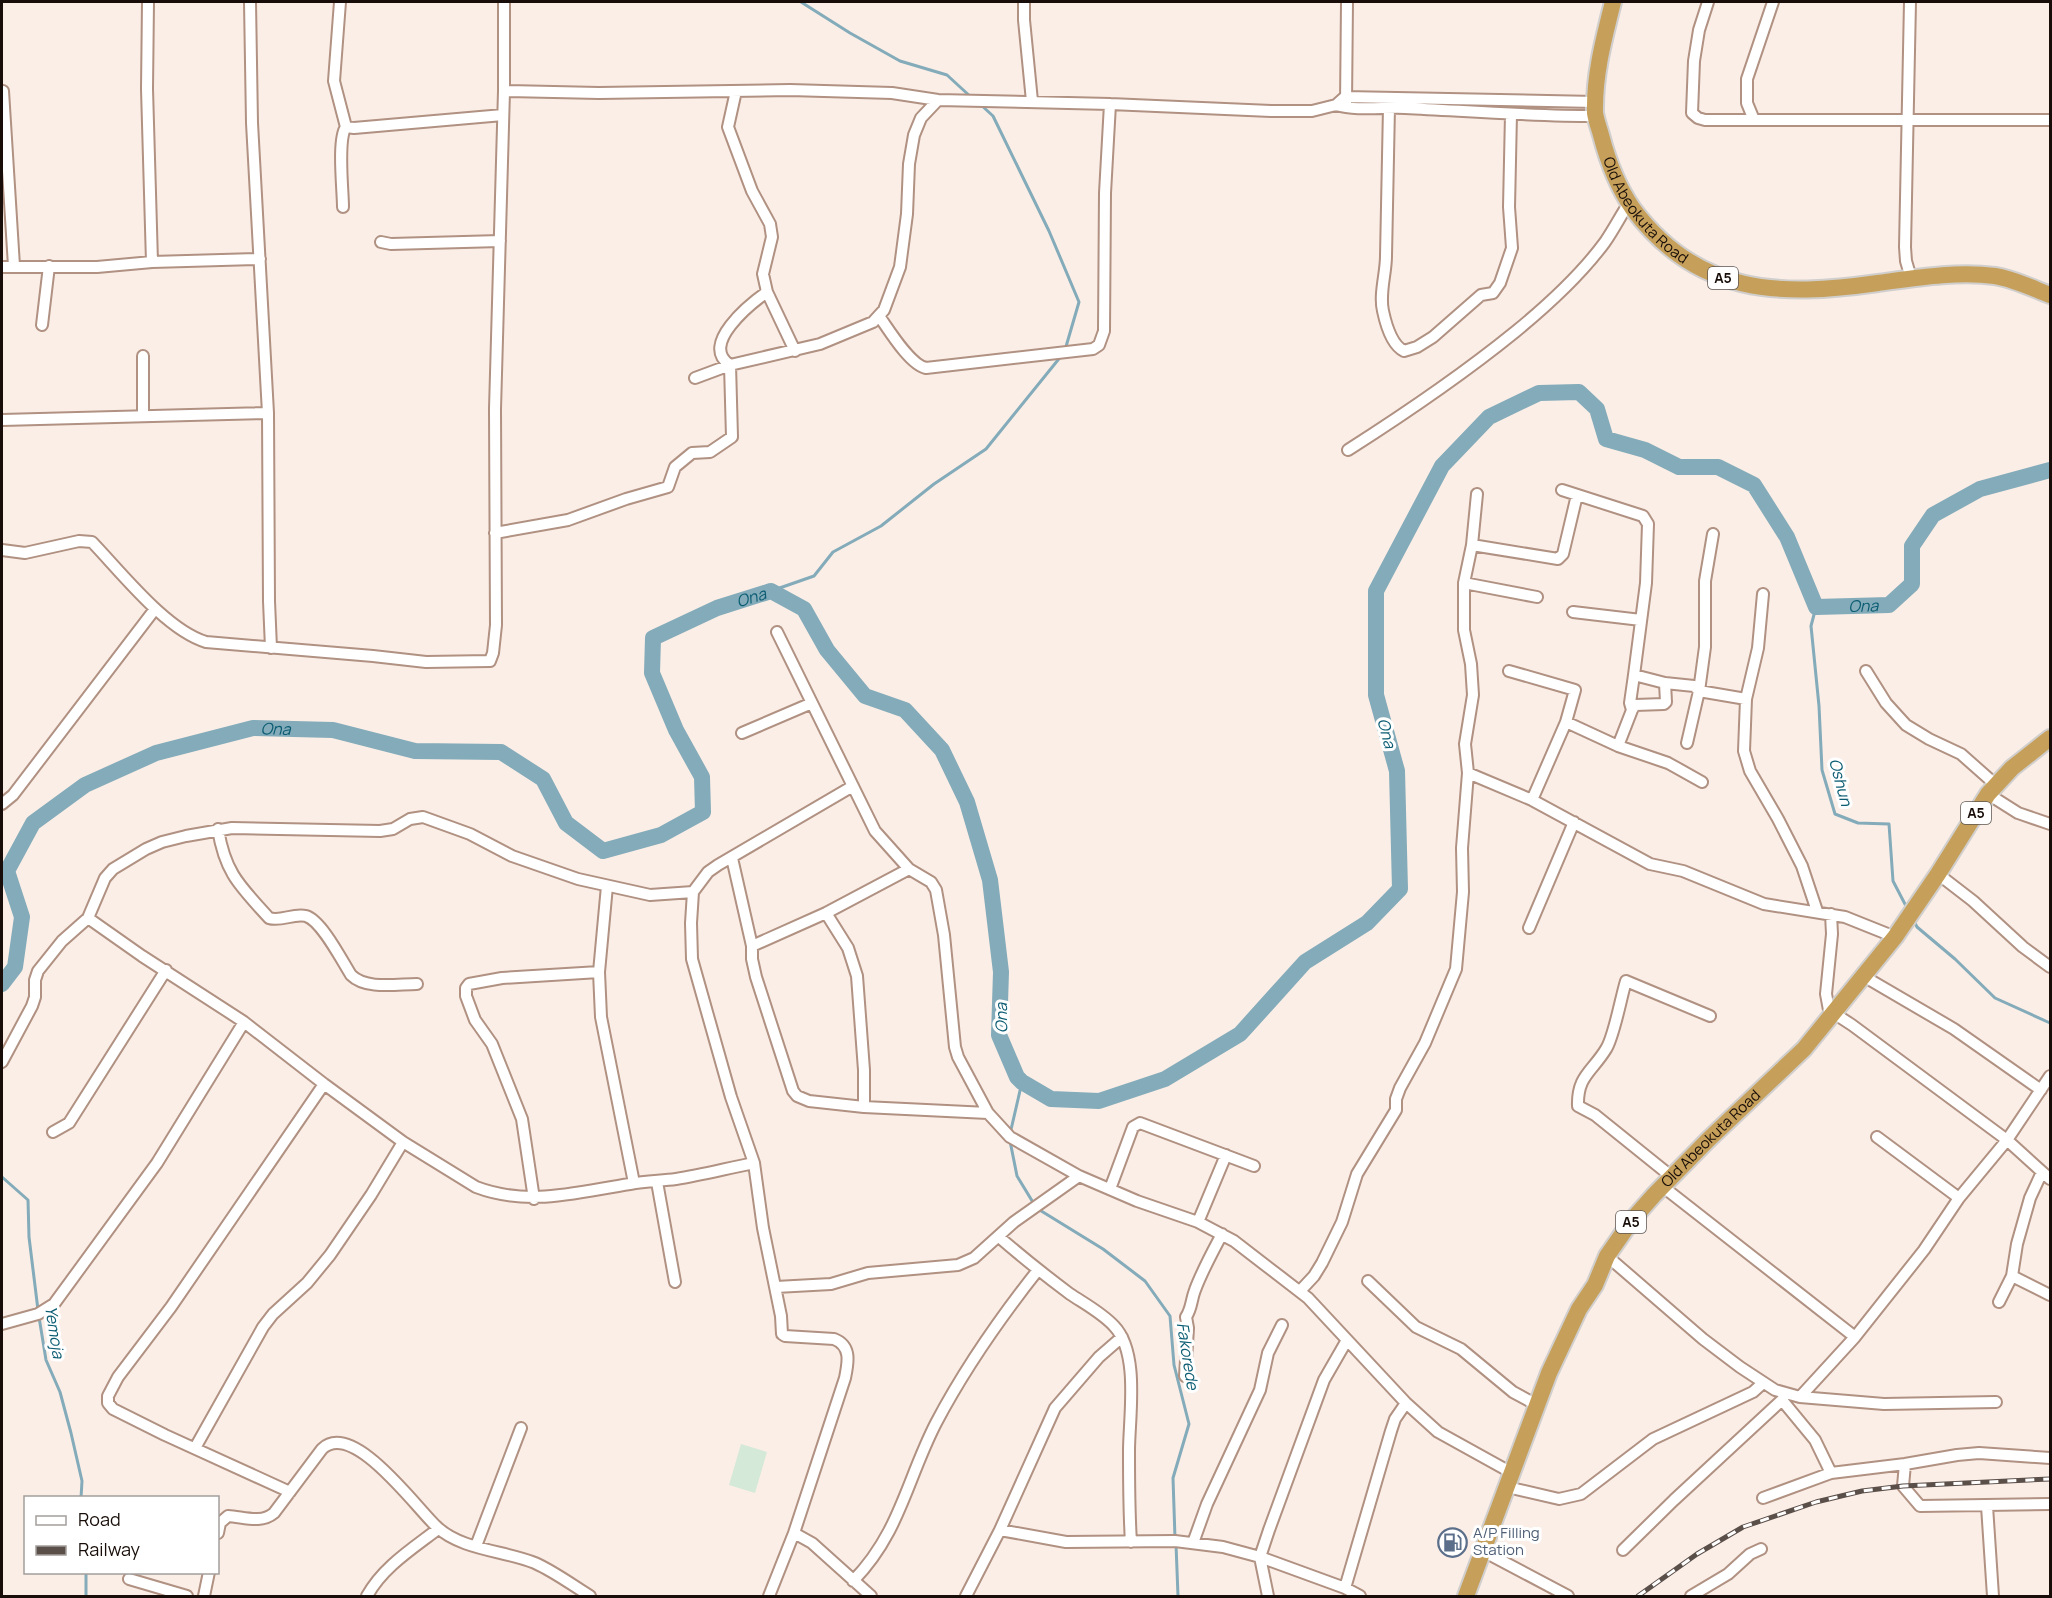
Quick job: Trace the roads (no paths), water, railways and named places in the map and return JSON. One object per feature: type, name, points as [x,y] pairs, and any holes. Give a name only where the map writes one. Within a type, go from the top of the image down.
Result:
[{"type":"highway","name":"Old Abeokuta Road","points":[[1613,2],[1600,56],[1595,109],[1606,159],[1619,187],[1648,229],[1665,245],[1692,264],[1717,276],[1750,286],[1788,291],[1821,290],[1911,278],[1977,275],[2014,280],[2050,295]]},
{"type":"highway","name":"Old Abeokuta Road","points":[[1466,1596],[1537,1405],[1574,1318],[1595,1286],[1607,1256],[1632,1221],[1667,1182],[1804,1049],[1895,937],[1992,790],[2012,768],[2050,738]]},
{"type":"street","points":[[148,2],[147,89],[152,262]]},
{"type":"street","points":[[250,2],[252,123],[268,413],[268,601],[271,648]]},
{"type":"street","points":[[340,2],[334,81],[346,127],[343,131],[342,144],[343,207]]},
{"type":"street","points":[[2,550],[25,553],[79,541],[92,542],[155,609],[196,639],[206,642],[426,662],[490,661],[496,625],[495,409],[504,91],[504,2]]},
{"type":"street","points":[[1024,2],[1032,101]]},
{"type":"street","points":[[1342,103],[1347,2]]},
{"type":"street","points":[[1708,2],[1699,30],[1694,61],[1692,113],[1698,118],[1705,120],[2050,120]]},
{"type":"street","points":[[1754,120],[1746,92],[1747,79],[1773,2]]},
{"type":"street","points":[[1910,2],[1905,246],[1911,278]]},
{"type":"street","points":[[504,91],[599,93],[790,90],[892,93],[938,100],[1032,101],[1292,111],[1312,111],[1342,103],[1595,109]]},
{"type":"street","points":[[3,91],[14,266]]},
{"type":"street","points":[[736,91],[728,127],[752,190],[770,224],[772,234],[763,274],[766,292],[795,351]]},
{"type":"street","points":[[695,378],[730,365],[820,344],[853,332],[873,322],[879,316],[884,310],[900,267],[907,214],[909,164],[914,135],[921,118],[938,100]]},
{"type":"street","points":[[1342,103],[1511,114],[1595,109]]},
{"type":"street","points":[[879,316],[913,360],[926,368],[1074,352],[1093,349],[1099,345],[1104,331],[1110,104]]},
{"type":"street","points":[[1389,107],[1386,259],[1382,297],[1383,311],[1389,331],[1398,347],[1404,351],[1417,347],[1433,337],[1481,295],[1493,294],[1500,283],[1512,248],[1509,207],[1511,114]]},
{"type":"street","points":[[346,127],[502,115]]},
{"type":"street","points":[[1348,450],[1413,408],[1480,360],[1546,307],[1605,241],[1629,203]]},
{"type":"street","points":[[381,242],[391,244],[500,241]]},
{"type":"street","points":[[2,267],[97,267],[152,262],[260,259]]},
{"type":"street","points":[[42,326],[49,266]]},
{"type":"street","points":[[730,365],[720,355],[725,336],[738,315],[766,292]]},
{"type":"street","points":[[143,356],[143,416]]},
{"type":"street","points":[[495,533],[568,520],[626,499],[668,488],[675,467],[692,453],[710,452],[732,437],[730,365]]},
{"type":"street","points":[[2,420],[268,413]]},
{"type":"street","points":[[1562,490],[1643,516],[1648,524],[1646,583],[1630,703],[1632,710]]},
{"type":"street","points":[[1300,1291],[1322,1263],[1342,1222],[1357,1174],[1396,1110],[1396,1099],[1400,1088],[1425,1043],[1456,969],[1462,920],[1462,848],[1468,773],[1466,744],[1473,695],[1471,664],[1464,630],[1464,583],[1472,545],[1478,494]]},
{"type":"street","points":[[1472,545],[1558,559],[1563,554],[1578,495]]},
{"type":"street","points":[[1687,743],[1699,691],[1705,647],[1705,581],[1713,534]]},
{"type":"street","points":[[1464,583],[1537,597]]},
{"type":"street","points":[[1763,594],[1758,648],[1746,699],[1744,751],[1750,771],[1802,866],[1817,911]]},
{"type":"street","points":[[2,804],[13,795],[155,609]]},
{"type":"street","points":[[1573,612],[1641,620]]},
{"type":"street","points":[[777,632],[875,831],[909,869],[931,882],[936,890],[944,935],[955,1047],[988,1113],[1010,1137],[1079,1176],[1137,1201],[1198,1222],[1234,1241],[1300,1291],[1406,1403],[1447,1438],[1509,1480],[1559,1499],[1581,1494],[1653,1438],[1753,1392],[1763,1383]]},
{"type":"street","points":[[1509,671],[1575,690],[1566,722],[1532,800]]},
{"type":"street","points":[[1866,671],[1886,703],[1906,725],[1961,754],[1992,790],[2018,813],[2050,824]]},
{"type":"street","points":[[1634,675],[1665,683],[1694,686],[1699,691],[1746,699]]},
{"type":"street","points":[[1618,746],[1635,705],[1666,702],[1665,683]]},
{"type":"street","points":[[742,734],[812,703]]},
{"type":"street","points":[[1566,722],[1618,746],[1668,763],[1702,782]]},
{"type":"street","points":[[1468,773],[1532,800],[1650,864],[1683,871],[1764,904],[1831,914],[1895,937]]},
{"type":"street","points":[[769,1596],[794,1533],[845,1378],[848,1353],[841,1342],[834,1339],[782,1334],[754,1163],[731,1097],[692,958],[693,892],[708,872],[802,814],[853,786]]},
{"type":"street","points":[[2,1062],[32,1006],[38,972],[63,941],[88,918],[105,878],[113,868],[162,842],[232,828],[380,831],[393,829],[410,819],[423,817],[470,834],[537,866],[607,886],[660,896],[693,892]]},
{"type":"street","points":[[1529,928],[1574,822]]},
{"type":"street","points":[[218,829],[226,861],[234,879],[269,918],[276,920],[305,916],[316,921],[357,981],[367,984],[417,984]]},
{"type":"street","points":[[732,858],[752,946],[756,977],[793,1091],[797,1096],[809,1101],[864,1107],[988,1113]]},
{"type":"street","points":[[752,946],[826,913],[909,869]]},
{"type":"street","points":[[1938,874],[1973,901],[2023,947],[2050,967]]},
{"type":"street","points":[[607,886],[599,972],[601,1017],[634,1183]]},
{"type":"street","points":[[826,913],[848,948],[857,976],[864,1070],[864,1107]]},
{"type":"street","points":[[1831,914],[1832,934],[1826,993],[1827,1005],[1833,1014],[1852,1025],[2007,1140],[2046,1175],[2030,1198],[2017,1244],[2012,1276],[1999,1302]]},
{"type":"street","points":[[88,918],[244,1022],[403,1142],[476,1187],[501,1195],[534,1198],[573,1194],[634,1183],[657,1182],[754,1163]]},
{"type":"street","points":[[53,1132],[69,1123],[166,970]]},
{"type":"street","points":[[534,1198],[522,1119],[492,1044],[475,1020],[466,996],[466,988],[469,984],[502,978],[599,972]]},
{"type":"street","points":[[1865,976],[1954,1029],[2041,1090]]},
{"type":"street","points":[[1710,1016],[1626,981],[1607,1048],[1581,1080],[1577,1095],[1578,1106],[1595,1115],[1667,1182],[1855,1337]]},
{"type":"street","points":[[2,1324],[38,1314],[54,1304],[158,1163],[244,1022]]},
{"type":"street","points":[[1800,1396],[1855,1337],[1924,1250],[1959,1198],[2007,1140],[2050,1076]]},
{"type":"street","points":[[290,1492],[165,1436],[113,1409],[108,1403],[110,1390],[171,1307],[324,1084]]},
{"type":"street","points":[[1110,1189],[1136,1124],[1254,1166]]},
{"type":"street","points":[[1877,1137],[1959,1198]]},
{"type":"street","points":[[195,1448],[263,1327],[273,1314],[307,1283],[330,1255],[371,1195],[403,1142]]},
{"type":"street","points":[[1198,1222],[1226,1155]]},
{"type":"street","points":[[776,1287],[831,1284],[868,1273],[958,1265],[974,1258],[1014,1222],[1079,1176]]},
{"type":"street","points":[[657,1182],[675,1282]]},
{"type":"street","points":[[1185,1376],[1188,1328],[1186,1317],[1192,1308],[1194,1292],[1205,1266],[1222,1234]]},
{"type":"street","points":[[999,1237],[1038,1270],[1105,1318],[1122,1337],[1130,1373],[1132,1405],[1129,1447],[1131,1542]]},
{"type":"street","points":[[1607,1256],[1703,1339],[1784,1397],[1815,1440],[1831,1473]]},
{"type":"street","points":[[854,1581],[884,1542],[935,1425],[963,1376],[1006,1311],[1038,1270]]},
{"type":"street","points":[[2012,1276],[2050,1295]]},
{"type":"street","points":[[1368,1281],[1416,1327],[1461,1349],[1513,1392],[1537,1405]]},
{"type":"street","points":[[1192,1543],[1207,1504],[1260,1390],[1268,1353],[1282,1325]]},
{"type":"street","points":[[966,1596],[1000,1530],[1055,1408],[1099,1358],[1122,1337]]},
{"type":"street","points":[[1268,1596],[1260,1557],[1324,1380],[1347,1340]]},
{"type":"street","points":[[1623,1550],[1784,1397],[1800,1396],[1884,1404],[1996,1402]]},
{"type":"street","points":[[1345,1588],[1391,1431],[1395,1419],[1406,1403]]},
{"type":"street","points":[[476,1546],[521,1428]]},
{"type":"street","points":[[219,1528],[220,1524],[228,1516],[250,1519],[268,1518],[327,1444],[336,1442],[346,1445],[379,1466],[438,1529],[476,1546],[534,1563],[559,1575],[590,1596]]},
{"type":"street","points":[[1763,1498],[1831,1473],[1979,1453],[2050,1458]]},
{"type":"street","points":[[1905,1464],[1903,1486],[1920,1506],[2050,1504]]},
{"type":"street","points":[[1987,1506],[1993,1596]]},
{"type":"street","points":[[367,1596],[381,1575],[438,1529]]},
{"type":"street","points":[[1000,1530],[1066,1542],[1192,1543],[1223,1547],[1260,1557],[1345,1588],[1357,1596]]},
{"type":"street","points":[[794,1533],[812,1543],[871,1596]]},
{"type":"street","points":[[1691,1596],[1728,1574],[1750,1554],[1761,1549]]},
{"type":"street","points":[[1483,1551],[1568,1596]]},
{"type":"street","points":[[204,1596],[209,1574]]},
{"type":"street","points":[[129,1579],[187,1596]]},
{"type":"waterway","points":[[801,2],[900,61],[947,75],[972,98]]},
{"type":"waterway","points":[[980,104],[993,116],[1049,231],[1079,302],[1065,350]]},
{"type":"waterway","points":[[771,591],[814,576],[833,552],[881,526],[934,484],[986,449],[1062,355]]},
{"type":"waterway","name":"Ona","points":[[2,984],[15,967],[22,917],[7,871],[33,823],[85,785],[156,753],[253,728],[333,730],[415,751],[501,752],[543,779],[566,823],[603,851],[661,835],[703,812],[702,777],[676,730],[652,673],[653,638],[717,608],[771,591],[804,609],[827,650],[865,696],[905,710],[942,750],[967,802],[990,880],[1001,972],[999,1035],[1017,1077],[1051,1099],[1099,1101],[1165,1079],[1240,1034],[1305,962],[1367,923],[1400,889],[1397,771],[1376,695],[1376,591],[1442,466],[1489,417],[1539,393],[1579,392],[1597,409],[1606,439],[1645,450],[1679,467],[1718,467],[1754,485],[1787,537],[1816,607],[1889,605],[1912,584],[1912,546],[1933,515],[1980,489],[2050,470]]},
{"type":"waterway","name":"Oshun","points":[[1816,607],[1811,626],[1819,706],[1822,770],[1835,814],[1858,823],[1889,824],[1893,881],[1907,908]]},
{"type":"waterway","name":"Oshun","points":[[1913,919],[1917,927],[1955,959],[1995,998],[2050,1023]]},
{"type":"waterway","name":"Fakorede","points":[[1010,1134],[1022,1082]]},
{"type":"waterway","name":"Fakorede","points":[[1010,1141],[1017,1176],[1034,1204]]},
{"type":"waterway","name":"Yemoja","points":[[2,1177],[28,1200],[29,1237],[38,1310]]},
{"type":"waterway","name":"Fakorede","points":[[1038,1209],[1103,1249],[1145,1281],[1170,1316],[1174,1365],[1189,1424],[1173,1478],[1175,1538]]},
{"type":"waterway","name":"Yemoja","points":[[39,1317],[46,1360],[60,1392],[71,1433],[82,1481],[81,1496]]},
{"type":"waterway","name":"Fakorede","points":[[1176,1544],[1178,1596]]},
{"type":"waterway","name":"Yemoja","points":[[86,1574],[86,1596]]},
{"type":"railway","points":[[1638,1596],[1697,1554],[1743,1527],[1816,1502],[1862,1491],[1903,1486],[2050,1479]]},
{"type":"place","name":"A/P Filling Station","points":[[1452,1542]]}]
